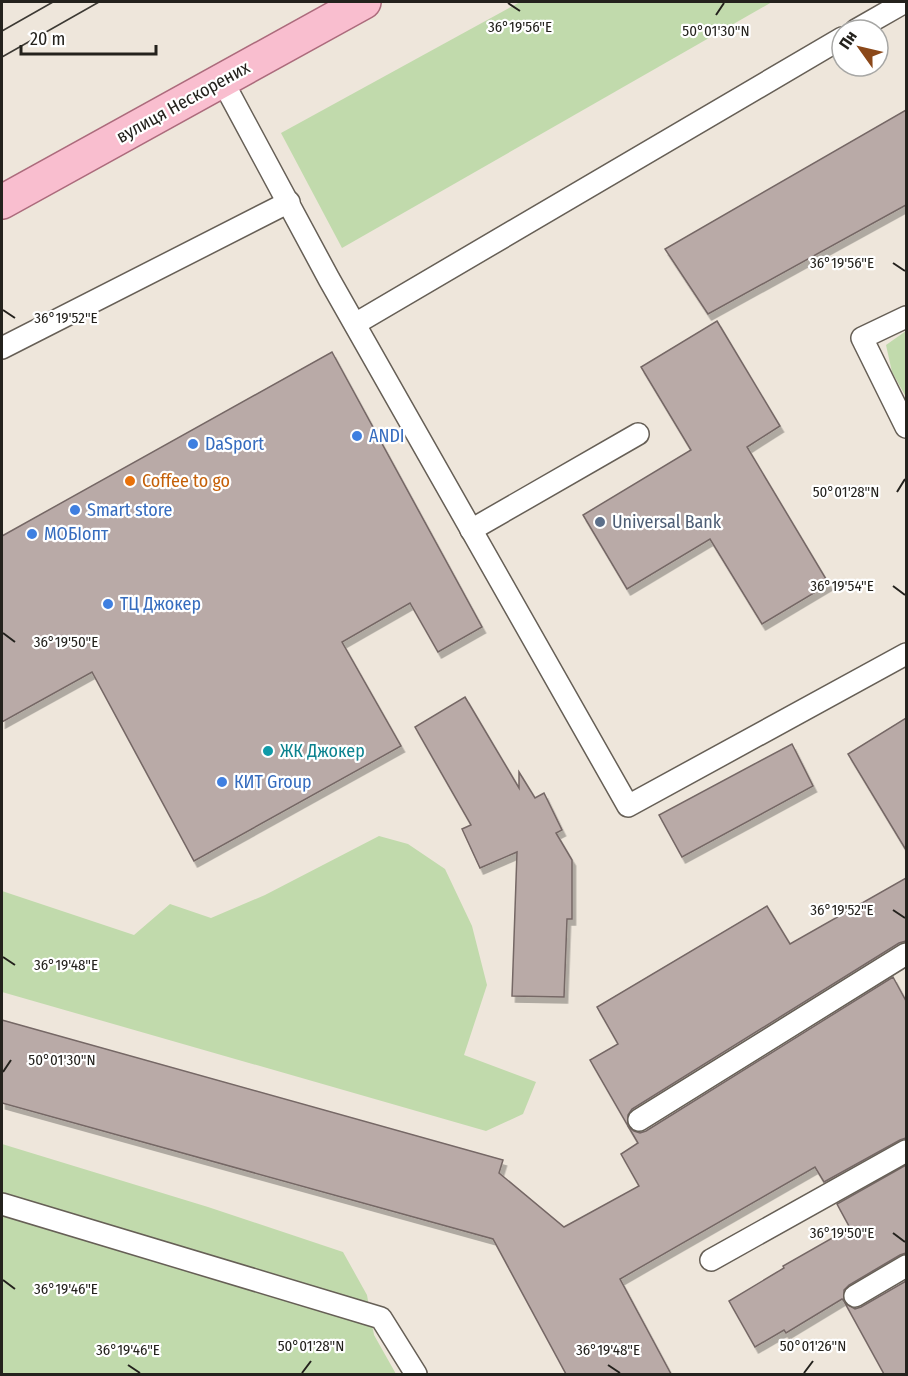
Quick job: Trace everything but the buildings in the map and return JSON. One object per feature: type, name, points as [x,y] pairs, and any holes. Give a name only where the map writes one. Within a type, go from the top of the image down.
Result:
[{"type":"main road","name":"вулиця Нескорених","points":[[2,202],[364,2]]},
{"type":"lane","points":[[877,18],[904,2]]},
{"type":"lane","points":[[355,324],[830,45]]},
{"type":"lane","points":[[222,80],[355,324],[628,806],[906,654]]},
{"type":"lane","points":[[2,348],[289,202]]},
{"type":"lane","points":[[906,317],[862,338],[906,427]]},
{"type":"lane","points":[[471,530],[638,434]]},
{"type":"lane","points":[[639,1120],[906,954]]},
{"type":"lane","points":[[711,1260],[906,1151]]},
{"type":"lane","points":[[2,1204],[381,1318],[416,1374]]},
{"type":"lane","points":[[855,1296],[906,1266]]},
{"type":"green space","points":[[520,2],[772,2],[342,248],[281,133]]},
{"type":"green space","points":[[906,331],[906,397],[892,372],[886,345]]},
{"type":"green space","points":[[379,836],[408,844],[445,869],[472,926],[487,985],[464,1055],[536,1082],[523,1114],[486,1131],[2,992],[2,891],[134,935],[170,904],[211,918],[265,895]]},
{"type":"green space","points":[[2,1144],[208,1207],[343,1252],[367,1295],[374,1335],[396,1374],[2,1374]]},
{"type":"tram line","points":[[2,31],[53,2]]},
{"type":"tram line","points":[[2,57],[99,2]]},
{"type":"place","name":"ANDI","points":[[357,436]]},
{"type":"place","name":"DaSport","points":[[193,444]]},
{"type":"place","name":"Coffee to go","points":[[130,481]]},
{"type":"place","name":"Smart store","points":[[75,510]]},
{"type":"place","name":"Universal Bank","points":[[600,522]]},
{"type":"place","name":"МОБІопт","points":[[32,534]]},
{"type":"place","name":"ТЦ Джокер","points":[[108,604]]},
{"type":"place","name":"ЖК Джокер","points":[[268,751]]},
{"type":"place","name":"КИТ Group","points":[[222,782]]}]
